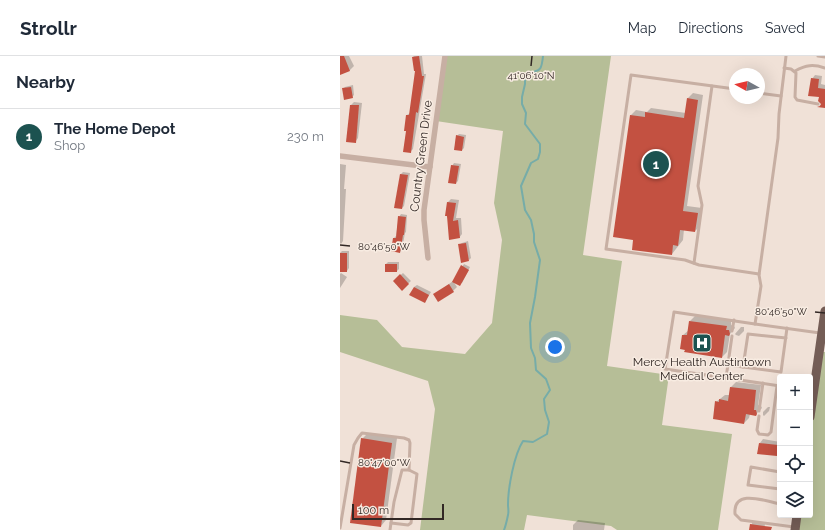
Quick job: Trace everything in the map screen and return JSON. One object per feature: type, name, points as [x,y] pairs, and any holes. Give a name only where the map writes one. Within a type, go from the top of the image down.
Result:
[{"type":"main road","points":[[813,385],[825,311]]},
{"type":"main road","points":[[795,528],[797,518]]},
{"type":"street","name":"Country Green Drive","points":[[428,258],[424,220],[445,56]]},
{"type":"street","points":[[340,156],[430,167]]},
{"type":"lane","points":[[755,324],[761,286],[759,274],[778,138],[778,114],[786,56]]},
{"type":"lane","points":[[818,56],[825,57]]},
{"type":"lane","points":[[794,71],[810,65],[825,68]]},
{"type":"lane","points":[[784,68],[794,71],[797,76],[796,97],[798,101],[818,104]]},
{"type":"lane","points":[[729,89],[631,75],[606,249],[685,260],[694,263],[759,274]]},
{"type":"lane","points":[[694,263],[702,205],[698,186],[712,86]]},
{"type":"lane","points":[[765,94],[781,96]]},
{"type":"lane","points":[[777,386],[665,369],[674,312],[822,333]]},
{"type":"lane","points":[[732,331],[734,320]]},
{"type":"lane","points":[[728,365],[781,372],[787,328]]},
{"type":"lane","points":[[743,367],[748,334],[786,338]]},
{"type":"lane","points":[[726,378],[732,336]]},
{"type":"lane","points":[[759,411],[763,384]]},
{"type":"lane","points":[[759,416],[757,430],[759,434],[768,435],[771,432],[777,398]]},
{"type":"lane","points":[[340,528],[354,445],[362,433],[404,438],[408,440],[410,443],[409,470]]},
{"type":"lane","points":[[777,471],[751,467],[748,485],[777,489]]},
{"type":"lane","points":[[390,530],[391,523],[394,502],[402,470],[409,470],[417,474],[411,523],[408,525],[391,523]]},
{"type":"lane","points":[[777,503],[747,498],[740,499],[736,503],[735,514],[741,520],[795,528]]},
{"type":"green space","points":[[445,56],[611,56],[583,255],[622,261],[607,366],[669,375],[662,425],[732,434],[718,530],[617,530],[611,526],[527,515],[524,530],[420,530],[435,409],[428,381],[340,352],[340,315],[377,320],[402,347],[465,354],[492,323],[502,240],[494,203],[503,131],[436,121]]},
{"type":"green space","points":[[819,352],[825,352],[825,530],[795,530],[797,518],[813,518],[813,395]]},
{"type":"building","points":[[340,56],[344,56],[350,71],[340,75]]},
{"type":"building","points":[[419,56],[422,76],[424,76],[418,113],[416,112],[411,153],[403,152],[406,131],[404,131],[406,115],[409,115],[415,71],[412,57]]},
{"type":"building","points":[[811,78],[819,79],[818,88],[825,89],[825,108],[817,107],[821,104],[818,101],[819,97],[808,96]]},
{"type":"building","points":[[351,87],[353,98],[344,100],[342,88]]},
{"type":"building","points":[[687,98],[698,100],[683,211],[698,213],[695,232],[680,230],[678,246],[673,245],[672,255],[632,250],[633,240],[613,237],[630,115],[645,117],[645,112],[684,118]]},
{"type":"building","points":[[350,105],[359,105],[356,143],[346,142]]},
{"type":"building","points":[[456,135],[464,137],[462,151],[454,150]]},
{"type":"building","points":[[451,165],[459,166],[456,184],[448,183]]},
{"type":"building","points":[[400,174],[408,175],[402,209],[394,208]]},
{"type":"building","points":[[447,202],[456,203],[453,221],[458,220],[460,238],[449,240],[447,216],[445,216]]},
{"type":"building","points":[[398,216],[406,217],[400,253],[391,251],[393,238],[396,238]]},
{"type":"building","points":[[466,243],[469,261],[461,263],[458,244]]},
{"type":"building","points":[[340,253],[347,253],[347,272],[340,272]]},
{"type":"building","points":[[385,264],[397,264],[397,272],[385,272]]},
{"type":"building","points":[[461,265],[469,270],[460,286],[452,282]]},
{"type":"building","points":[[400,274],[409,284],[402,291],[393,281]]},
{"type":"building","points":[[449,284],[454,292],[438,302],[433,294]]},
{"type":"building","points":[[414,287],[429,295],[425,303],[409,295]]},
{"type":"building","name":"Mercy Health Austintown Medical Center","points":[[689,321],[727,326],[726,330],[729,330],[730,334],[729,336],[725,335],[722,358],[684,352],[685,350],[680,349],[682,335],[687,335]]},
{"type":"building","points":[[730,387],[756,390],[754,410],[756,410],[757,414],[756,416],[746,414],[744,424],[713,419],[715,401],[719,402],[719,399],[728,401]]},
{"type":"building","points":[[361,438],[392,443],[381,527],[350,523]]},
{"type":"building","points":[[759,443],[777,445],[777,456],[757,454]]},
{"type":"building","points":[[750,524],[772,527],[771,530],[749,530]]},
{"type":"waterway","points":[[504,530],[508,514],[510,481],[514,463],[520,447],[523,441],[533,442],[547,434],[549,422],[545,410],[544,399],[550,390],[546,379],[536,370],[535,358],[531,348],[530,323],[540,260],[534,242],[531,220],[525,210],[521,186],[531,163],[538,159],[540,152],[540,144],[525,124],[526,113],[522,104],[525,76],[540,69],[543,56]]},
{"type":"place","name":"The Home Depot","points":[[656,164]]},
{"type":"place","name":"Mercy Health Austintown Medical Center","points":[[702,343]]}]
